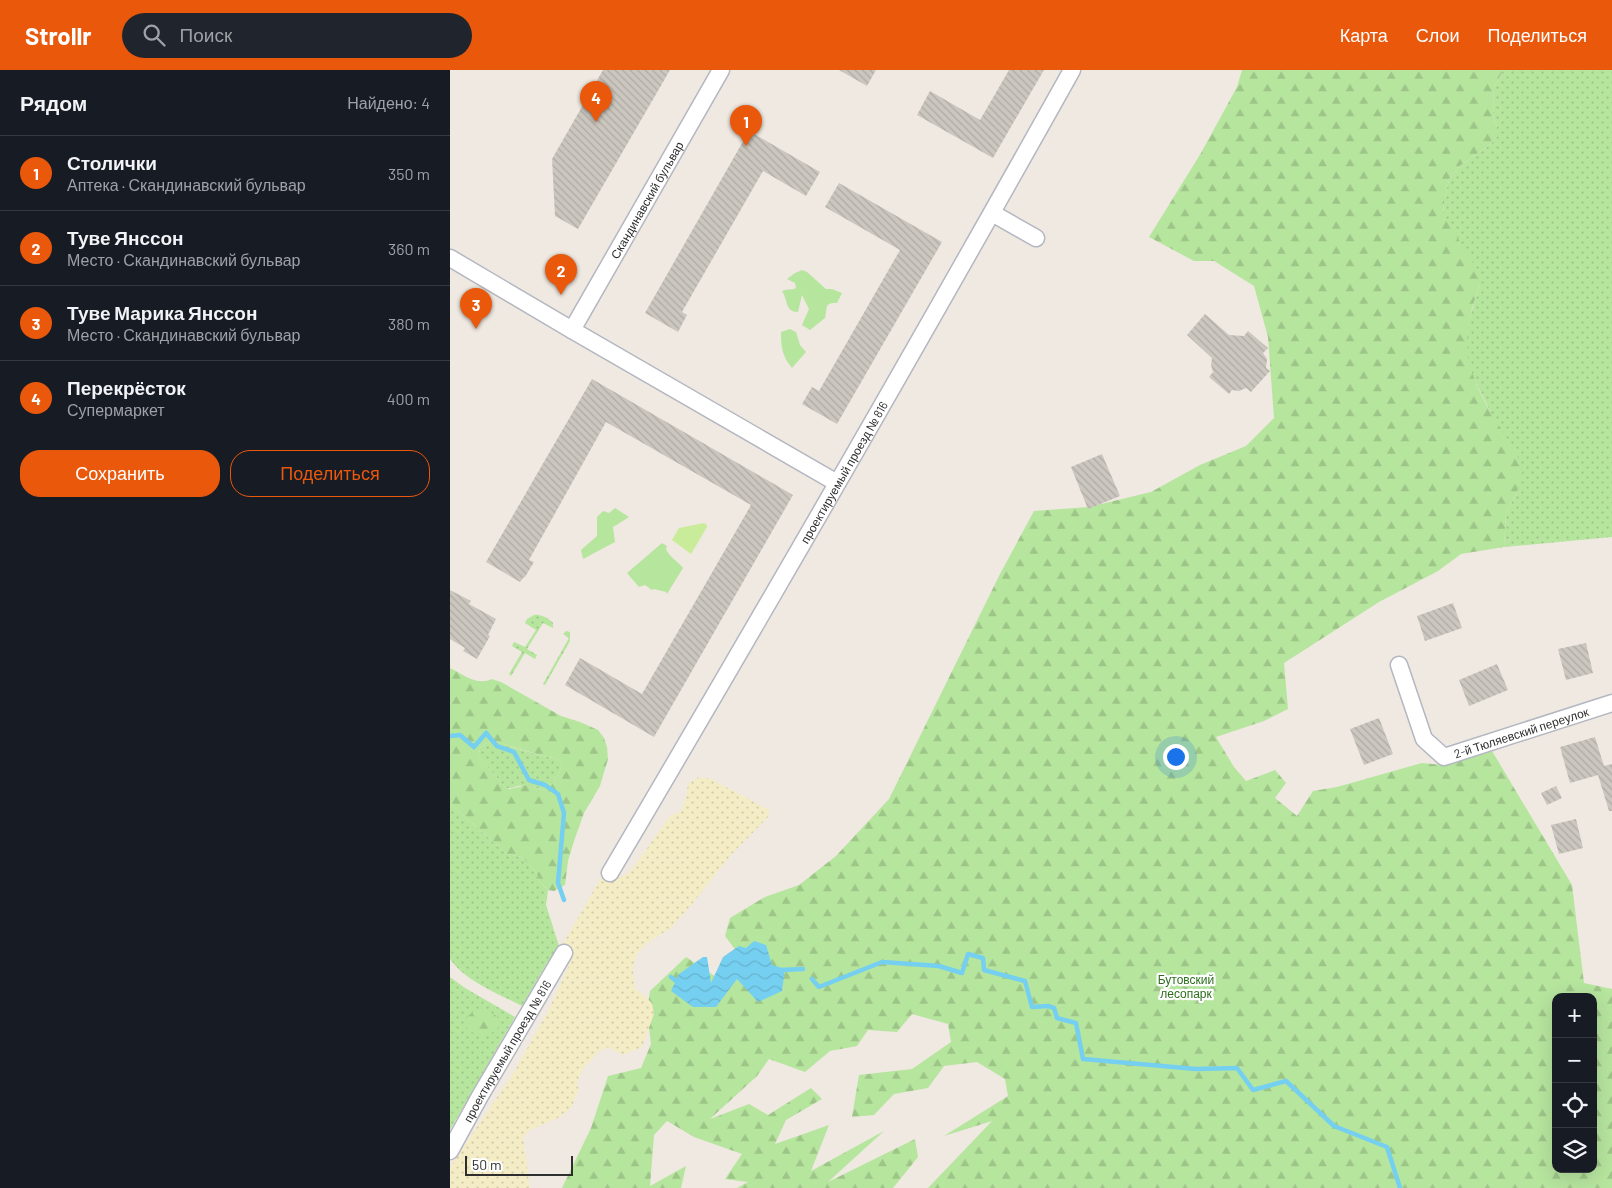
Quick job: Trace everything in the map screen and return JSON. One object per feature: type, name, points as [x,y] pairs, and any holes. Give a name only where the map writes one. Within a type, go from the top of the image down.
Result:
[{"type":"street","name":"Скандинавский бульвар","points":[[572,330],[722,70]]},
{"type":"street","name":"проектируемый проезд № 816","points":[[610,874],[685,748],[1072,70]]},
{"type":"street","points":[[992,213],[1036,238]]},
{"type":"street","points":[[450,258],[837,483]]},
{"type":"street","name":"2-й Тюляевский переулок","points":[[1399,665],[1424,739],[1444,757],[1612,703]]},
{"type":"street","name":"проектируемый проезд № 816","points":[[450,1151],[564,953]]},
{"type":"green space","name":"Бутовский лесопарк","points":[[1242,70],[1503,70],[1494,87],[1493,116],[1497,127],[1497,136],[1491,144],[1461,165],[1449,179],[1443,214],[1478,271],[1480,285],[1472,308],[1467,336],[1468,362],[1489,410],[1514,449],[1523,469],[1517,492],[1506,513],[1504,547],[1461,554],[1438,571],[1379,602],[1284,663],[1288,709],[1264,721],[1216,737],[1234,767],[1246,781],[1275,770],[1286,783],[1275,798],[1297,816],[1313,791],[1337,787],[1422,763],[1443,765],[1492,751],[1572,885],[1584,983],[1612,989],[1612,1188],[928,1188],[992,1121],[944,1136],[1008,1096],[1005,1079],[977,1062],[944,1066],[928,1088],[894,1094],[874,1115],[852,1117],[859,1075],[912,1069],[951,1042],[948,1024],[912,1014],[897,1032],[868,1030],[857,1046],[830,1051],[805,1072],[769,1059],[757,1076],[710,1119],[749,1104],[768,1115],[811,1088],[822,1099],[786,1120],[775,1144],[829,1125],[811,1171],[884,1131],[828,1182],[915,1139],[918,1157],[893,1188],[737,1188],[748,1182],[725,1179],[742,1154],[694,1137],[667,1121],[654,1135],[650,1186],[686,1166],[681,1188],[562,1188],[591,1128],[608,1076],[641,1068],[651,1044],[647,1011],[650,991],[686,957],[716,977],[746,964],[725,936],[730,918],[765,897],[799,885],[836,856],[889,799],[1000,574],[1034,511],[1089,507],[1151,492],[1200,465],[1246,446],[1274,418],[1268,337],[1254,286],[1214,261],[1194,261],[1149,237],[1201,153],[1237,87]]},
{"type":"green space","points":[[1503,70],[1612,70],[1612,537],[1504,547],[1506,513],[1517,492],[1490,412],[1473,376],[1466,354],[1469,324],[1480,285],[1443,214],[1449,179],[1461,165],[1491,144],[1497,136],[1497,127],[1493,116],[1494,87]]},
{"type":"green space","points":[[802,270],[807,272],[826,289],[842,293],[837,303],[828,305],[825,318],[810,330],[802,325],[809,309],[802,295],[798,312],[789,308],[782,291],[796,288],[795,283],[787,279]]},
{"type":"green space","points":[[790,329],[796,332],[800,345],[806,352],[792,368],[784,355],[781,342],[781,332]]},
{"type":"green space","points":[[615,508],[629,517],[613,527],[615,542],[583,559],[581,550],[597,536],[597,517],[603,511],[609,513]]},
{"type":"green space","points":[[704,523],[707,527],[691,554],[672,540],[679,528]]},
{"type":"green space","points":[[662,543],[667,546],[666,549],[669,554],[683,568],[667,594],[666,592],[652,590],[645,585],[639,587],[627,573]]},
{"type":"green space","points":[[534,615],[542,616],[549,620],[553,623],[553,628],[543,623],[527,649],[537,655],[535,659],[525,653],[511,676],[509,674],[522,652],[512,646],[514,642],[525,647],[536,630],[525,623],[527,619]]},
{"type":"green space","points":[[566,631],[570,632],[570,641],[545,685],[543,684],[569,638],[563,634]]},
{"type":"green space","points":[[450,668],[476,680],[486,681],[492,679],[501,682],[561,716],[598,730],[604,738],[608,759],[600,786],[584,813],[574,841],[568,861],[565,885],[554,891],[548,890],[540,882],[536,872],[522,857],[507,854],[450,804]],"holes":[[[496,741],[542,756],[557,758],[562,765],[559,773],[550,785],[543,790],[527,785],[510,789],[506,788],[479,756],[480,748],[487,743]]]},
{"type":"green space","points":[[496,741],[541,756],[557,758],[562,765],[557,776],[543,790],[524,786],[506,788],[479,756],[480,748],[487,743]]},
{"type":"green space","points":[[450,804],[507,854],[522,857],[536,872],[540,882],[548,890],[546,905],[560,949],[547,963],[522,1006],[473,980],[456,967],[450,959]]},
{"type":"green space","points":[[450,977],[465,988],[515,1017],[450,1130]]},
{"type":"green space","points":[[484,1011],[497,1016],[500,1024],[494,1032],[482,1035],[468,1030],[466,1024],[467,1017],[473,1012]]},
{"type":"sand","points":[[699,777],[711,779],[769,810],[769,816],[730,856],[671,928],[647,943],[636,955],[633,969],[635,988],[652,1003],[654,1014],[642,1047],[623,1055],[608,1047],[598,1052],[583,1069],[577,1082],[579,1090],[571,1108],[560,1117],[530,1130],[523,1137],[530,1188],[450,1188],[450,1167],[514,1072],[549,1009],[571,961],[560,949],[605,871],[622,877],[630,872],[670,816],[681,811],[688,784]]},
{"type":"water","points":[[754,941],[766,945],[772,965],[785,969],[782,991],[758,1002],[737,979],[716,1007],[693,1007],[671,991],[679,974],[703,957],[707,957],[711,983],[723,957],[739,946],[746,948]]},
{"type":"building","points":[[603,70],[670,70],[578,229],[555,216],[552,159]]},
{"type":"building","points":[[839,70],[876,70],[867,86]]},
{"type":"building","points":[[1009,70],[1044,70],[993,158],[917,115],[930,91],[980,120]]},
{"type":"building","points":[[749,131],[820,172],[806,196],[763,171],[682,312],[687,315],[678,332],[645,313]]},
{"type":"building","points":[[839,183],[942,242],[837,424],[802,404],[812,387],[819,391],[900,250],[825,207]]},
{"type":"building","points":[[1205,314],[1229,335],[1244,336],[1248,331],[1268,348],[1263,353],[1267,359],[1266,368],[1270,371],[1251,392],[1246,388],[1239,391],[1232,390],[1229,394],[1209,377],[1213,372],[1212,358],[1187,335]]},
{"type":"building","points":[[592,379],[793,495],[654,737],[565,685],[580,658],[642,694],[751,505],[606,422],[529,560],[534,562],[525,577],[520,582],[486,562]]},
{"type":"building","points":[[1102,454],[1120,496],[1088,509],[1071,467]]},
{"type":"building","points":[[450,590],[471,601],[469,604],[496,619],[488,635],[490,636],[477,659],[463,651],[465,648],[450,639]]},
{"type":"building","points":[[1453,603],[1462,628],[1425,641],[1417,616]]},
{"type":"building","points":[[1586,643],[1593,673],[1566,680],[1558,649]]},
{"type":"building","points":[[1497,664],[1508,690],[1469,706],[1459,680]]},
{"type":"building","points":[[1379,718],[1393,754],[1364,765],[1350,729]]},
{"type":"building","points":[[1595,737],[1604,766],[1612,764],[1612,811],[1609,811],[1598,775],[1570,783],[1560,747]]},
{"type":"building","points":[[1556,786],[1562,798],[1547,805],[1541,793]]},
{"type":"building","points":[[1576,819],[1583,848],[1559,854],[1551,825]]},
{"type":"waterway","points":[[450,736],[460,735],[474,747],[486,733],[497,746],[514,752],[529,780],[545,785],[558,794],[564,813],[558,883],[564,900]]},
{"type":"waterway","points":[[812,979],[819,987],[882,962],[939,966],[962,973],[968,954],[983,958],[984,970],[1025,981],[1032,1007],[1048,1006],[1054,1008],[1057,1018],[1076,1023],[1083,1059],[1196,1069],[1237,1068],[1253,1090],[1286,1081],[1334,1126],[1387,1147],[1400,1188]]},
{"type":"waterway","points":[[780,970],[803,969]]},
{"type":"waterway","points":[[671,977],[680,984]]},
{"type":"place","name":"Перекрёсток","points":[[596,122]]},
{"type":"place","name":"Столички","points":[[746,146]]},
{"type":"place","name":"Туве Янссон","points":[[561,295]]},
{"type":"place","name":"Туве Марика Янссон","points":[[476,329]]}]
